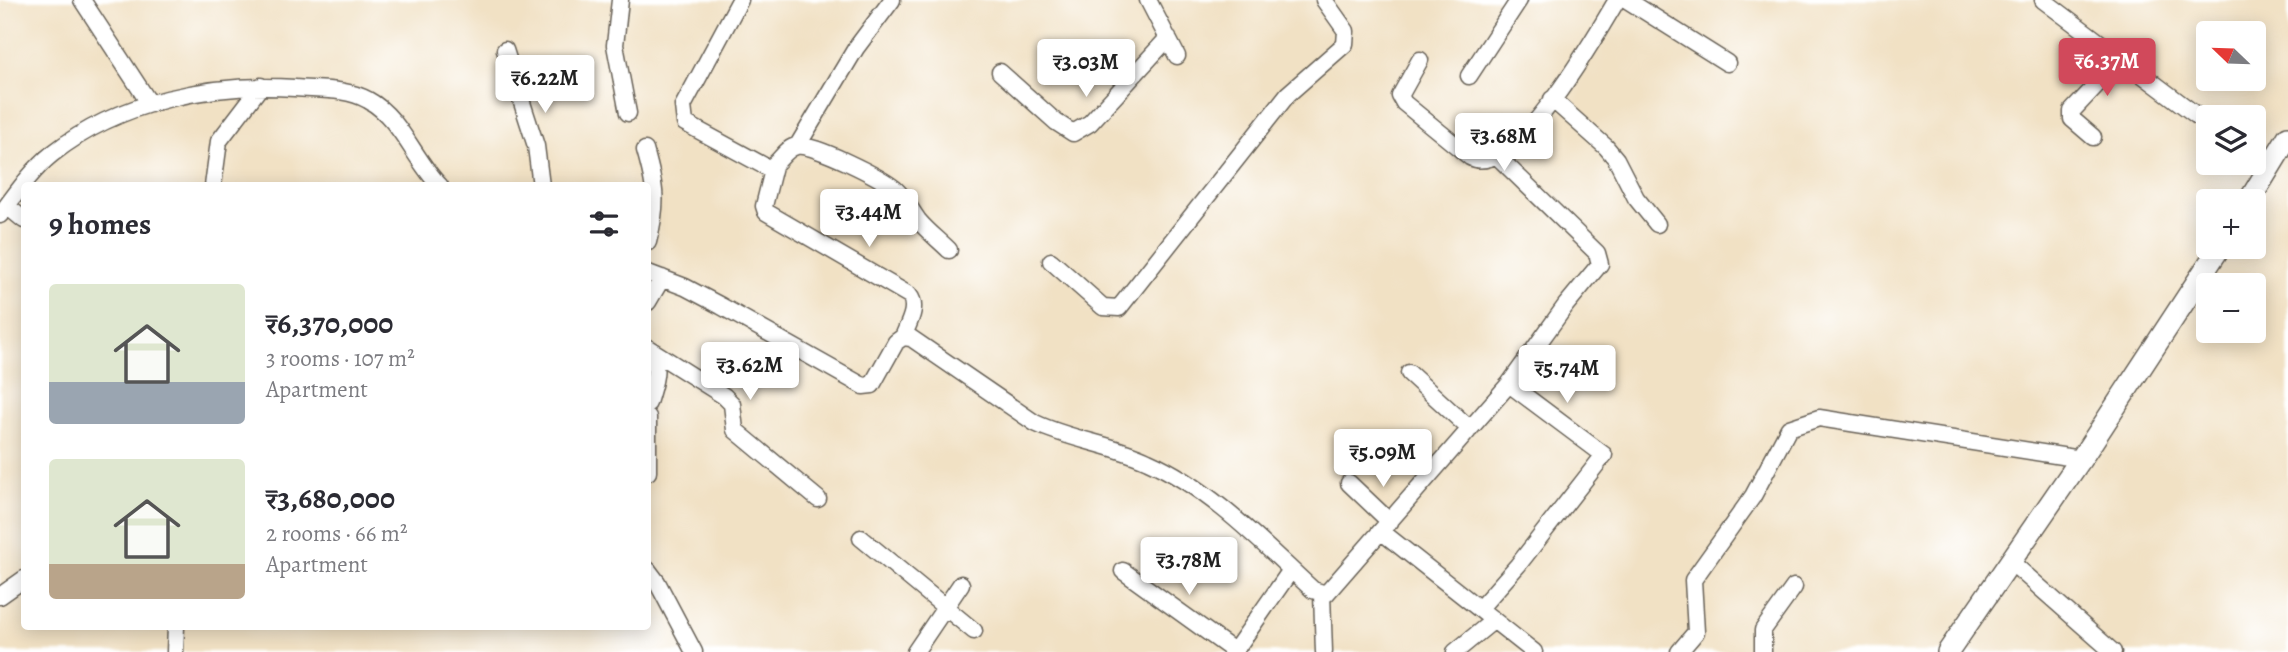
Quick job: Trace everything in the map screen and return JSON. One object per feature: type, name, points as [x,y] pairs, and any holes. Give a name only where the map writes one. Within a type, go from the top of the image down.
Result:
[{"type":"street","points":[[82,0],[150,104]]},
{"type":"street","points":[[620,0],[615,45],[628,113]]},
{"type":"street","points":[[740,0],[683,106],[682,117],[690,127],[756,164],[768,168],[774,166]]},
{"type":"street","points":[[798,145],[856,48],[892,0]]},
{"type":"street","points":[[1149,0],[1177,56]]},
{"type":"street","points":[[1051,261],[1104,307],[1119,308],[1288,94],[1345,44],[1346,31],[1324,0]]},
{"type":"street","points":[[1469,76],[1520,0]]},
{"type":"street","points":[[1420,60],[1401,89],[1400,96],[1404,103],[1470,156],[1482,161],[1497,156],[1528,131],[1617,0]]},
{"type":"street","points":[[1627,0],[1727,63]]},
{"type":"street","points":[[2043,0],[2196,115]]},
{"type":"street","points":[[1000,72],[1056,122],[1073,133],[1090,123],[1168,38]]},
{"type":"street","points":[[505,50],[536,146],[540,182]]},
{"type":"street","points":[[2093,137],[2076,124],[2070,114],[2076,103],[2120,60]]},
{"type":"street","points":[[213,182],[213,164],[219,141],[261,86]]},
{"type":"street","points":[[28,182],[50,156],[131,110],[223,89],[261,86],[342,92],[370,101],[385,113],[437,182]]},
{"type":"street","points":[[1552,99],[1606,147],[1616,159],[1636,198],[1657,224]]},
{"type":"street","points":[[2266,159],[2288,137]]},
{"type":"street","points":[[655,276],[721,306],[863,386],[872,385],[897,342],[903,337],[914,310],[914,300],[766,212],[764,206],[774,166],[790,148],[798,145],[817,149],[892,186],[905,198],[918,220],[949,250]]},
{"type":"street","points":[[645,150],[656,189],[656,211],[651,230]]},
{"type":"street","points":[[1322,594],[1331,592],[1509,384],[1566,305],[1598,269],[1601,261],[1597,253],[1497,156]]},
{"type":"street","points":[[21,190],[4,210],[21,218]]},
{"type":"street","points":[[1948,652],[2081,459],[2212,259]]},
{"type":"street","points":[[903,337],[922,345],[1035,423],[1056,433],[1147,460],[1185,481],[1322,594]]},
{"type":"street","points":[[651,351],[724,396],[732,404],[735,430],[818,499]]},
{"type":"street","points":[[651,354],[657,370],[651,392]]},
{"type":"street","points":[[1409,373],[1470,429]]},
{"type":"street","points":[[1480,608],[1518,565],[1604,455],[1509,384]]},
{"type":"street","points":[[1679,652],[1696,632],[1692,584],[1695,576],[1758,488],[1773,461],[1782,436],[1794,425],[1819,418],[2081,459]]},
{"type":"street","points":[[1349,483],[1386,527],[1534,652]]},
{"type":"street","points":[[861,538],[946,605],[974,631]]},
{"type":"street","points":[[2011,562],[2113,652]]},
{"type":"street","points":[[1123,571],[1234,652],[1291,570]]},
{"type":"street","points":[[651,575],[694,652]]},
{"type":"street","points":[[0,596],[21,581]]},
{"type":"street","points":[[915,652],[961,584]]},
{"type":"street","points":[[1763,652],[1763,630],[1794,587]]},
{"type":"street","points":[[1322,594],[1324,652]]},
{"type":"street","points":[[1455,652],[1494,620]]},
{"type":"street","points":[[175,652],[176,630]]}]
